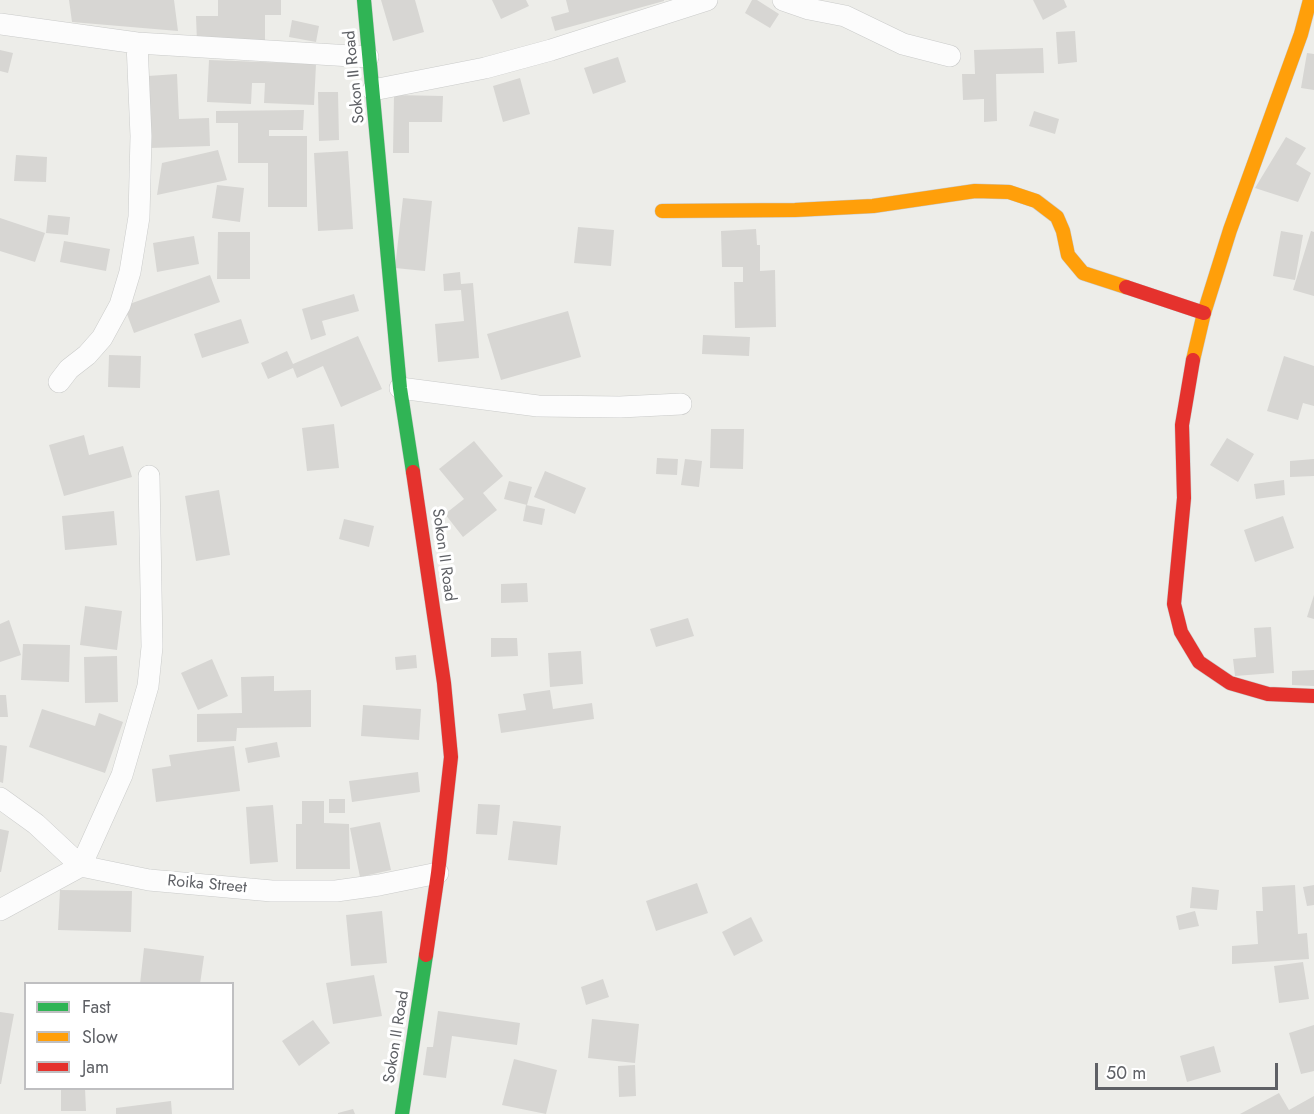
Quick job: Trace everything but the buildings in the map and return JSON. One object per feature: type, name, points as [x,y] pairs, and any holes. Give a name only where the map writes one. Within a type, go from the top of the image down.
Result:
[{"type":"street","name":"Sokon II Road","points":[[364,0],[400,388],[426,551],[444,683],[451,757],[438,873],[402,1114]]},
{"type":"street","points":[[373,90],[485,68],[551,50],[707,0]]},
{"type":"street","points":[[783,0],[809,9],[845,16],[903,44],[950,56]]},
{"type":"street","points":[[1310,0],[1301,34],[1237,210],[1204,313],[1194,354],[1182,425],[1184,498],[1174,604],[1181,632],[1199,662],[1230,683],[1268,694],[1314,696]]},
{"type":"street","points":[[0,24],[137,43],[368,57]]},
{"type":"street","points":[[59,382],[69,369],[87,355],[102,338],[120,305],[130,272],[139,217],[141,136],[137,43]]},
{"type":"street","points":[[662,211],[806,210],[873,206],[975,191],[1009,192],[1036,201],[1057,217],[1063,231],[1068,255],[1083,273],[1204,313]]},
{"type":"street","points":[[400,388],[538,406],[620,407],[681,404]]},
{"type":"street","points":[[0,910],[81,866],[122,775],[148,686],[152,647],[149,476]]},
{"type":"street","points":[[0,798],[36,824],[81,866]]},
{"type":"street","name":"Roika Street","points":[[81,866],[149,880],[272,891],[336,891],[438,873]]},
{"type":"traffic: fast","points":[[364,0],[400,388],[413,472]]},
{"type":"traffic: fast","points":[[402,1114],[426,955]]},
{"type":"traffic: slow","points":[[1193,360],[1204,313],[1230,230],[1301,34],[1310,0]]},
{"type":"traffic: slow","points":[[662,211],[795,210],[873,206],[975,191],[1009,192],[1036,201],[1057,217],[1063,231],[1068,255],[1083,273],[1126,287]]},
{"type":"traffic: jam","points":[[1126,287],[1204,313]]},
{"type":"traffic: jam","points":[[1193,360],[1182,425],[1184,498],[1174,604],[1181,632],[1199,662],[1230,683],[1268,694],[1314,696]]},
{"type":"traffic: jam","points":[[413,472],[444,683],[451,757],[426,955]]}]
